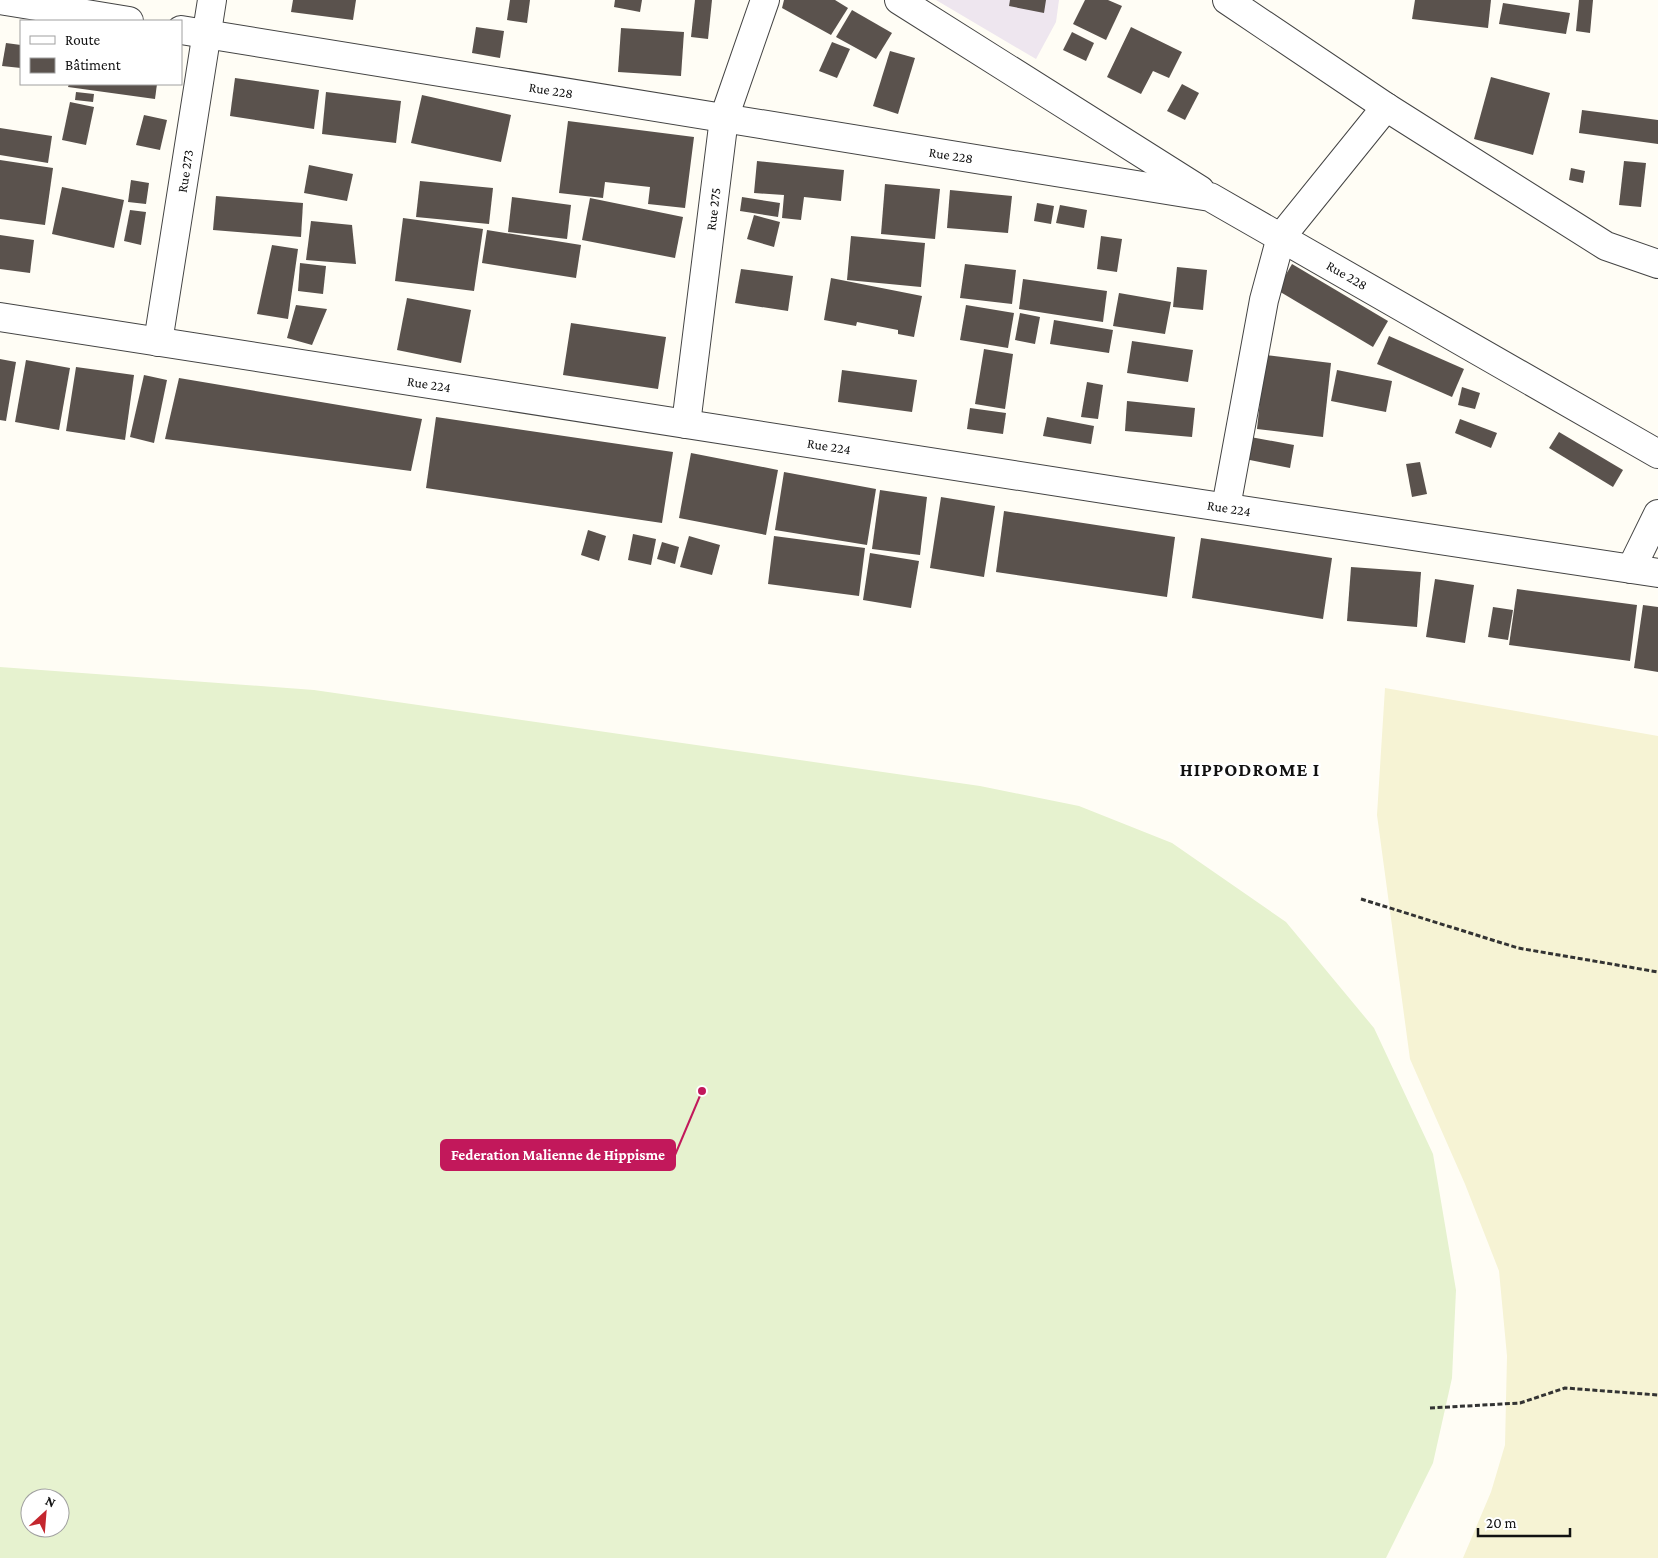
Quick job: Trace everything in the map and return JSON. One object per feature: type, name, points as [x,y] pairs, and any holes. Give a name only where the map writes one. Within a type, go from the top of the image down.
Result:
[{"type":"street","points":[[0,0],[122,20]]},
{"type":"street","name":"Rue 273","points":[[158,342],[194,32],[212,0]]},
{"type":"street","name":"Rue 275","points":[[686,424],[724,118],[765,0]]},
{"type":"street","points":[[899,0],[1210,197]]},
{"type":"street","points":[[1227,0],[1386,107],[1606,246],[1658,264]]},
{"type":"street","name":"Rue 228","points":[[194,32],[1210,197],[1658,454]]},
{"type":"street","points":[[1226,508],[1264,300],[1281,237],[1386,107]]},
{"type":"street","name":"Rue 224","points":[[0,317],[1226,508],[1658,573]]},
{"type":"street","points":[[1632,569],[1658,514]]},
{"type":"path","points":[[1361,899],[1518,948],[1658,972]]},
{"type":"path","points":[[1430,1408],[1520,1403],[1565,1388],[1658,1395]]},
{"type":"shaded area","points":[[936,0],[1059,0],[1056,22],[1036,59]]},
{"type":"shaded area","points":[[1385,688],[1658,736],[1658,1558],[1463,1558],[1491,1492],[1505,1445],[1507,1356],[1499,1271],[1465,1184],[1410,1059],[1377,815]]},
{"type":"green space","points":[[0,667],[314,690],[980,786],[1079,806],[1172,843],[1286,922],[1374,1028],[1433,1154],[1456,1290],[1452,1378],[1433,1463],[1386,1558],[0,1558]]},
{"type":"building","points":[[293,0],[356,0],[353,20],[291,12]]},
{"type":"building","points":[[510,0],[530,0],[527,23],[507,20]]},
{"type":"building","points":[[615,0],[642,0],[640,12],[614,7]]},
{"type":"building","points":[[695,0],[712,0],[708,39],[691,37]]},
{"type":"building","points":[[784,0],[835,0],[848,8],[831,35],[782,8]]},
{"type":"building","points":[[1010,0],[1046,0],[1044,13],[1009,6]]},
{"type":"building","points":[[1085,0],[1108,0],[1122,6],[1106,40],[1073,24]]},
{"type":"building","points":[[1415,0],[1491,0],[1488,28],[1412,19]]},
{"type":"building","points":[[1579,0],[1593,0],[1590,33],[1576,31]]},
{"type":"building","points":[[1503,3],[1570,13],[1566,34],[1499,24]]},
{"type":"building","points":[[852,10],[892,33],[876,59],[836,37]]},
{"type":"building","points":[[476,27],[504,31],[500,58],[472,53]]},
{"type":"building","points":[[1131,27],[1182,52],[1169,78],[1153,71],[1141,94],[1107,77]]},
{"type":"building","points":[[621,28],[684,32],[681,76],[618,72]]},
{"type":"building","points":[[1072,32],[1094,43],[1086,61],[1063,50]]},
{"type":"building","points":[[832,42],[850,49],[837,78],[819,71]]},
{"type":"building","points":[[6,43],[20,45],[20,68],[2,66]]},
{"type":"building","points":[[890,51],[915,58],[898,114],[873,106]]},
{"type":"building","points":[[1491,77],[1550,93],[1533,155],[1474,139]]},
{"type":"building","points":[[235,78],[319,90],[314,129],[230,116]]},
{"type":"building","points":[[1182,84],[1199,93],[1185,120],[1167,111]]},
{"type":"building","points":[[69,85],[157,85],[155,99],[68,87]]},
{"type":"building","points":[[76,92],[94,94],[93,102],[75,100]]},
{"type":"building","points":[[326,92],[401,101],[396,143],[322,134]]},
{"type":"building","points":[[422,95],[511,115],[501,162],[411,143]]},
{"type":"building","points":[[70,102],[94,107],[86,145],[62,140]]},
{"type":"building","points":[[1582,110],[1658,120],[1658,144],[1579,133]]},
{"type":"building","points":[[144,115],[167,120],[160,150],[136,145]]},
{"type":"building","points":[[568,121],[694,137],[685,208],[648,204],[650,187],[605,182],[603,198],[559,193]]},
{"type":"building","points":[[0,128],[52,136],[48,163],[0,155]]},
{"type":"building","points":[[0,160],[53,168],[45,225],[0,219]]},
{"type":"building","points":[[757,161],[844,170],[841,201],[804,197],[801,220],[782,218],[784,195],[754,193]]},
{"type":"building","points":[[1624,161],[1646,163],[1641,207],[1619,205]]},
{"type":"building","points":[[309,165],[353,174],[347,201],[304,193]]},
{"type":"building","points":[[1571,168],[1585,171],[1583,183],[1569,180]]},
{"type":"building","points":[[131,180],[149,183],[146,204],[128,202]]},
{"type":"building","points":[[420,181],[493,188],[489,224],[416,217]]},
{"type":"building","points":[[885,184],[940,189],[935,239],[881,234]]},
{"type":"building","points":[[62,187],[124,200],[114,248],[52,234]]},
{"type":"building","points":[[950,190],[1012,196],[1008,233],[947,228]]},
{"type":"building","points":[[216,196],[303,203],[301,237],[213,230]]},
{"type":"building","points":[[512,197],[571,205],[567,239],[508,232]]},
{"type":"building","points":[[742,197],[780,203],[778,217],[740,211]]},
{"type":"building","points":[[590,198],[683,217],[675,258],[582,240]]},
{"type":"building","points":[[1037,203],[1054,206],[1051,224],[1034,221]]},
{"type":"building","points":[[1060,205],[1087,210],[1084,228],[1056,223]]},
{"type":"building","points":[[130,210],[146,212],[141,245],[124,241]]},
{"type":"building","points":[[754,215],[780,222],[774,247],[747,239]]},
{"type":"building","points":[[403,218],[483,229],[474,291],[395,281]]},
{"type":"building","points":[[311,221],[352,225],[356,264],[306,260]]},
{"type":"building","points":[[487,230],[581,245],[576,278],[482,263]]},
{"type":"building","points":[[0,235],[34,240],[30,273],[0,269]]},
{"type":"building","points":[[851,236],[925,243],[921,287],[847,280]]},
{"type":"building","points":[[1101,236],[1122,239],[1117,272],[1097,269]]},
{"type":"building","points":[[272,245],[298,249],[288,319],[257,314]]},
{"type":"building","points":[[300,263],[326,266],[323,294],[298,291]]},
{"type":"building","points":[[965,264],[1016,270],[1012,304],[960,298]]},
{"type":"building","points":[[1292,264],[1388,321],[1373,347],[1277,290]]},
{"type":"building","points":[[1177,267],[1207,270],[1203,310],[1173,307]]},
{"type":"building","points":[[741,269],[793,276],[788,311],[735,303]]},
{"type":"building","points":[[831,278],[922,296],[914,337],[898,334],[898,330],[857,322],[856,326],[824,320]]},
{"type":"building","points":[[1023,279],[1107,291],[1103,322],[1019,309]]},
{"type":"building","points":[[1119,293],[1171,302],[1165,334],[1113,326]]},
{"type":"building","points":[[407,298],[471,310],[461,363],[397,350]]},
{"type":"building","points":[[296,305],[327,309],[312,345],[287,338]]},
{"type":"building","points":[[966,305],[1014,313],[1008,348],[960,340]]},
{"type":"building","points":[[1020,313],[1040,317],[1035,344],[1015,340]]},
{"type":"building","points":[[1054,320],[1113,330],[1109,353],[1050,344]]},
{"type":"building","points":[[571,323],[666,337],[658,389],[563,375]]},
{"type":"building","points":[[1389,336],[1464,369],[1452,397],[1377,364]]},
{"type":"building","points":[[1132,341],[1193,350],[1188,382],[1127,373]]},
{"type":"building","points":[[984,349],[1013,354],[1005,409],[975,404]]},
{"type":"building","points":[[1265,355],[1331,363],[1323,437],[1257,429]]},
{"type":"building","points":[[0,359],[16,362],[6,421],[0,420]]},
{"type":"building","points":[[26,360],[70,368],[59,430],[15,422]]},
{"type":"building","points":[[76,367],[134,375],[125,440],[66,431]]},
{"type":"building","points":[[842,370],[917,380],[912,412],[838,402]]},
{"type":"building","points":[[1337,370],[1392,381],[1386,412],[1331,401]]},
{"type":"building","points":[[144,375],[167,380],[154,443],[130,437]]},
{"type":"building","points":[[179,378],[422,419],[411,471],[165,439]]},
{"type":"building","points":[[1087,382],[1103,385],[1098,419],[1081,417]]},
{"type":"building","points":[[1462,387],[1480,393],[1475,409],[1458,405]]},
{"type":"building","points":[[1127,401],[1195,408],[1192,437],[1125,431]]},
{"type":"building","points":[[970,408],[1006,413],[1003,434],[967,429]]},
{"type":"building","points":[[436,417],[673,452],[662,523],[426,488]]},
{"type":"building","points":[[1047,417],[1094,426],[1091,444],[1043,436]]},
{"type":"building","points":[[1460,419],[1497,433],[1491,448],[1455,433]]},
{"type":"building","points":[[1559,432],[1623,470],[1613,487],[1549,448]]},
{"type":"building","points":[[1245,436],[1294,445],[1290,468],[1240,458]]},
{"type":"building","points":[[691,453],[778,470],[766,535],[679,518]]},
{"type":"building","points":[[1420,462],[1427,494],[1412,497],[1406,464]]},
{"type":"building","points":[[784,472],[876,489],[867,545],[775,530]]},
{"type":"building","points":[[880,490],[927,497],[920,555],[872,549]]},
{"type":"building","points":[[941,497],[995,506],[984,577],[930,568]]},
{"type":"building","points":[[1004,511],[1175,537],[1167,597],[996,572]]},
{"type":"building","points":[[588,530],[606,536],[599,561],[581,555]]},
{"type":"building","points":[[633,534],[656,539],[651,565],[628,560]]},
{"type":"building","points":[[689,536],[720,545],[712,575],[680,567]]},
{"type":"building","points":[[774,536],[865,548],[859,596],[768,584]]},
{"type":"building","points":[[1201,538],[1332,558],[1323,619],[1192,598]]},
{"type":"building","points":[[662,542],[679,547],[675,564],[657,559]]},
{"type":"building","points":[[870,553],[919,561],[911,608],[863,600]]},
{"type":"building","points":[[1351,567],[1421,572],[1417,627],[1347,621]]},
{"type":"building","points":[[1435,579],[1474,585],[1465,643],[1426,637]]},
{"type":"building","points":[[1517,589],[1637,605],[1630,661],[1509,645]]},
{"type":"building","points":[[1643,605],[1658,607],[1658,672],[1634,668]]},
{"type":"building","points":[[1493,607],[1513,610],[1508,640],[1488,637]]},
{"type":"place","name":"Federation Malienne de Hippisme","points":[[702,1091]]},
{"type":"district","name":"HIPPODROME I","points":[[1250,769]]}]
